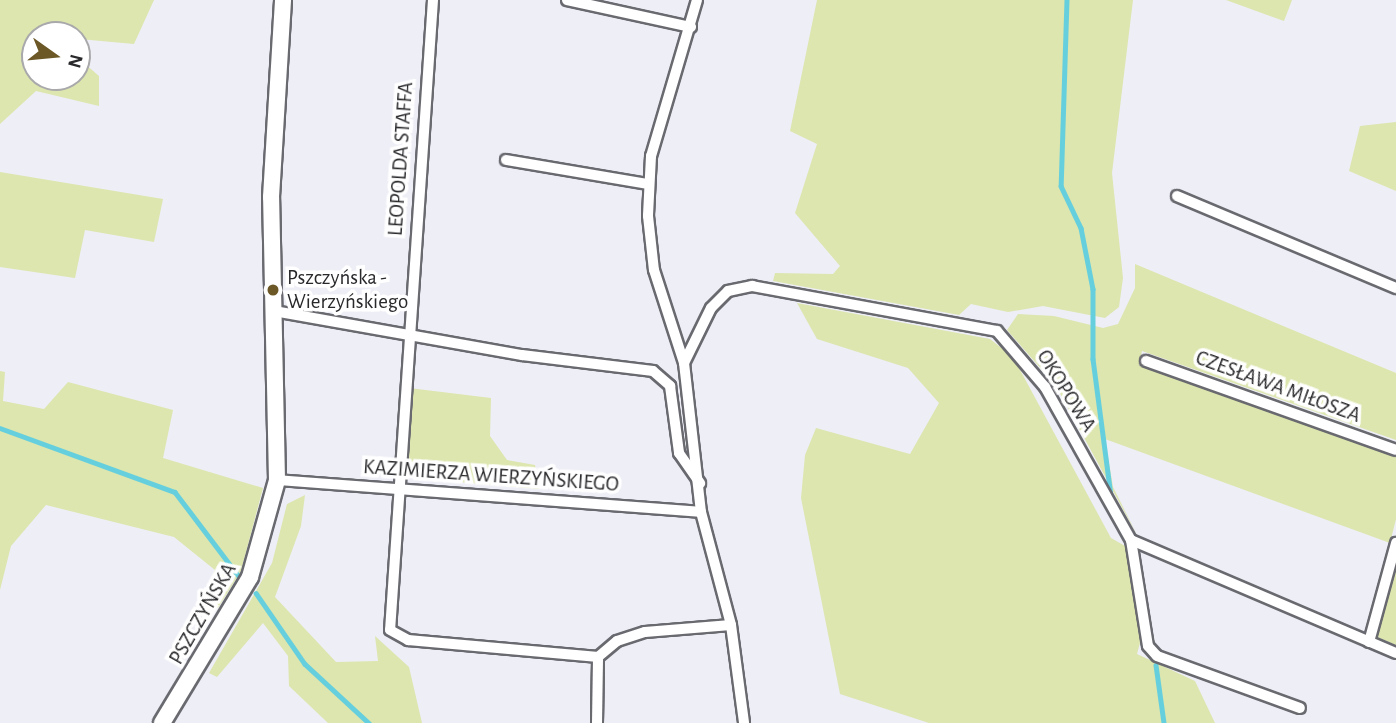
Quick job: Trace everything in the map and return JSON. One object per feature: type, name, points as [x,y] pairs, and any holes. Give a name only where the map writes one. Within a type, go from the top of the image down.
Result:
[{"type":"street","name":"PSZCZYŃSKA","points":[[162,723],[250,577],[278,480],[271,197],[284,0]]},
{"type":"street","name":"LEOPOLDA STAFFA","points":[[433,0],[389,623],[393,636],[598,657]]},
{"type":"street","points":[[567,0],[691,27]]},
{"type":"street","points":[[697,0],[691,27],[659,122],[648,184],[654,270],[684,363],[700,483],[701,512],[731,625],[744,723]]},
{"type":"street","points":[[506,160],[648,184]]},
{"type":"street","points":[[1177,195],[1396,288]]},
{"type":"street","name":"OKOPOWA","points":[[684,363],[711,308],[728,291],[752,286],[997,331],[1045,387],[1131,540]]},
{"type":"street","points":[[274,311],[408,336],[666,377],[679,453],[700,483]]},
{"type":"street","name":"CZESŁAWA MIŁOSZA","points":[[1146,361],[1396,450]]},
{"type":"street","name":"KAZIMIERZA WIERZYŃSKIEGO","points":[[278,480],[701,512]]},
{"type":"street","points":[[1131,540],[1396,653]]},
{"type":"street","points":[[1131,540],[1148,646],[1157,656],[1300,708]]},
{"type":"street","points":[[1369,642],[1396,543]]},
{"type":"street","points":[[597,723],[598,657],[617,640],[645,632],[731,625]]},
{"type":"green space","points":[[0,0],[154,0],[134,44],[91,40],[91,21],[21,21],[21,91],[36,91],[0,124]]},
{"type":"green space","points":[[817,0],[1133,0],[1112,173],[1123,278],[1119,307],[1105,318],[1043,306],[1008,312],[971,304],[959,315],[773,281],[775,273],[833,274],[840,266],[795,213],[817,144],[790,131]]},
{"type":"green space","points":[[1226,0],[1292,0],[1284,21]]},
{"type":"green space","points":[[91,69],[99,76],[99,106],[36,91],[91,91]]},
{"type":"green space","points":[[1396,122],[1396,191],[1349,171],[1360,126]]},
{"type":"green space","points":[[0,172],[163,199],[154,242],[85,230],[75,278],[0,267]]},
{"type":"green space","points":[[1135,264],[1396,373],[1396,440],[1142,351],[1139,365],[1396,457],[1396,519],[1390,543],[1105,439],[1113,487],[1138,537],[1056,386],[1007,330],[1018,314],[1054,316],[1103,328],[1118,324],[1135,288]]},
{"type":"green space","points":[[797,303],[990,339],[1013,357],[1111,538],[1125,546],[1145,624],[1137,654],[1195,681],[1215,723],[929,723],[840,694],[801,498],[805,455],[816,428],[910,454],[939,403],[908,368],[817,339]]},
{"type":"green space","points":[[0,371],[5,372],[3,401],[44,409],[68,382],[173,410],[163,458],[263,488],[241,571],[218,608],[212,607],[204,594],[215,570],[174,537],[46,505],[11,546],[0,590]]},
{"type":"green space","points":[[409,388],[491,398],[490,436],[507,460],[535,465],[539,489],[412,478],[404,472]]},
{"type":"green space","points":[[305,495],[301,526],[275,597],[336,662],[378,661],[375,636],[409,667],[422,723],[328,723],[289,686],[288,656],[263,623],[217,677],[209,673],[272,563],[287,504]]},
{"type":"green space","points":[[1396,570],[1396,645],[1377,637]]},
{"type":"waterway","points":[[1067,0],[1061,186],[1081,228],[1093,289],[1093,359],[1111,496]]},
{"type":"waterway","points":[[0,428],[175,492],[238,575]]},
{"type":"waterway","points":[[256,593],[305,664],[369,723]]},
{"type":"waterway","points":[[1156,665],[1164,723]]},
{"type":"place","name":"Pszczyńska - Wierzyńskiego","points":[[273,290]]}]
